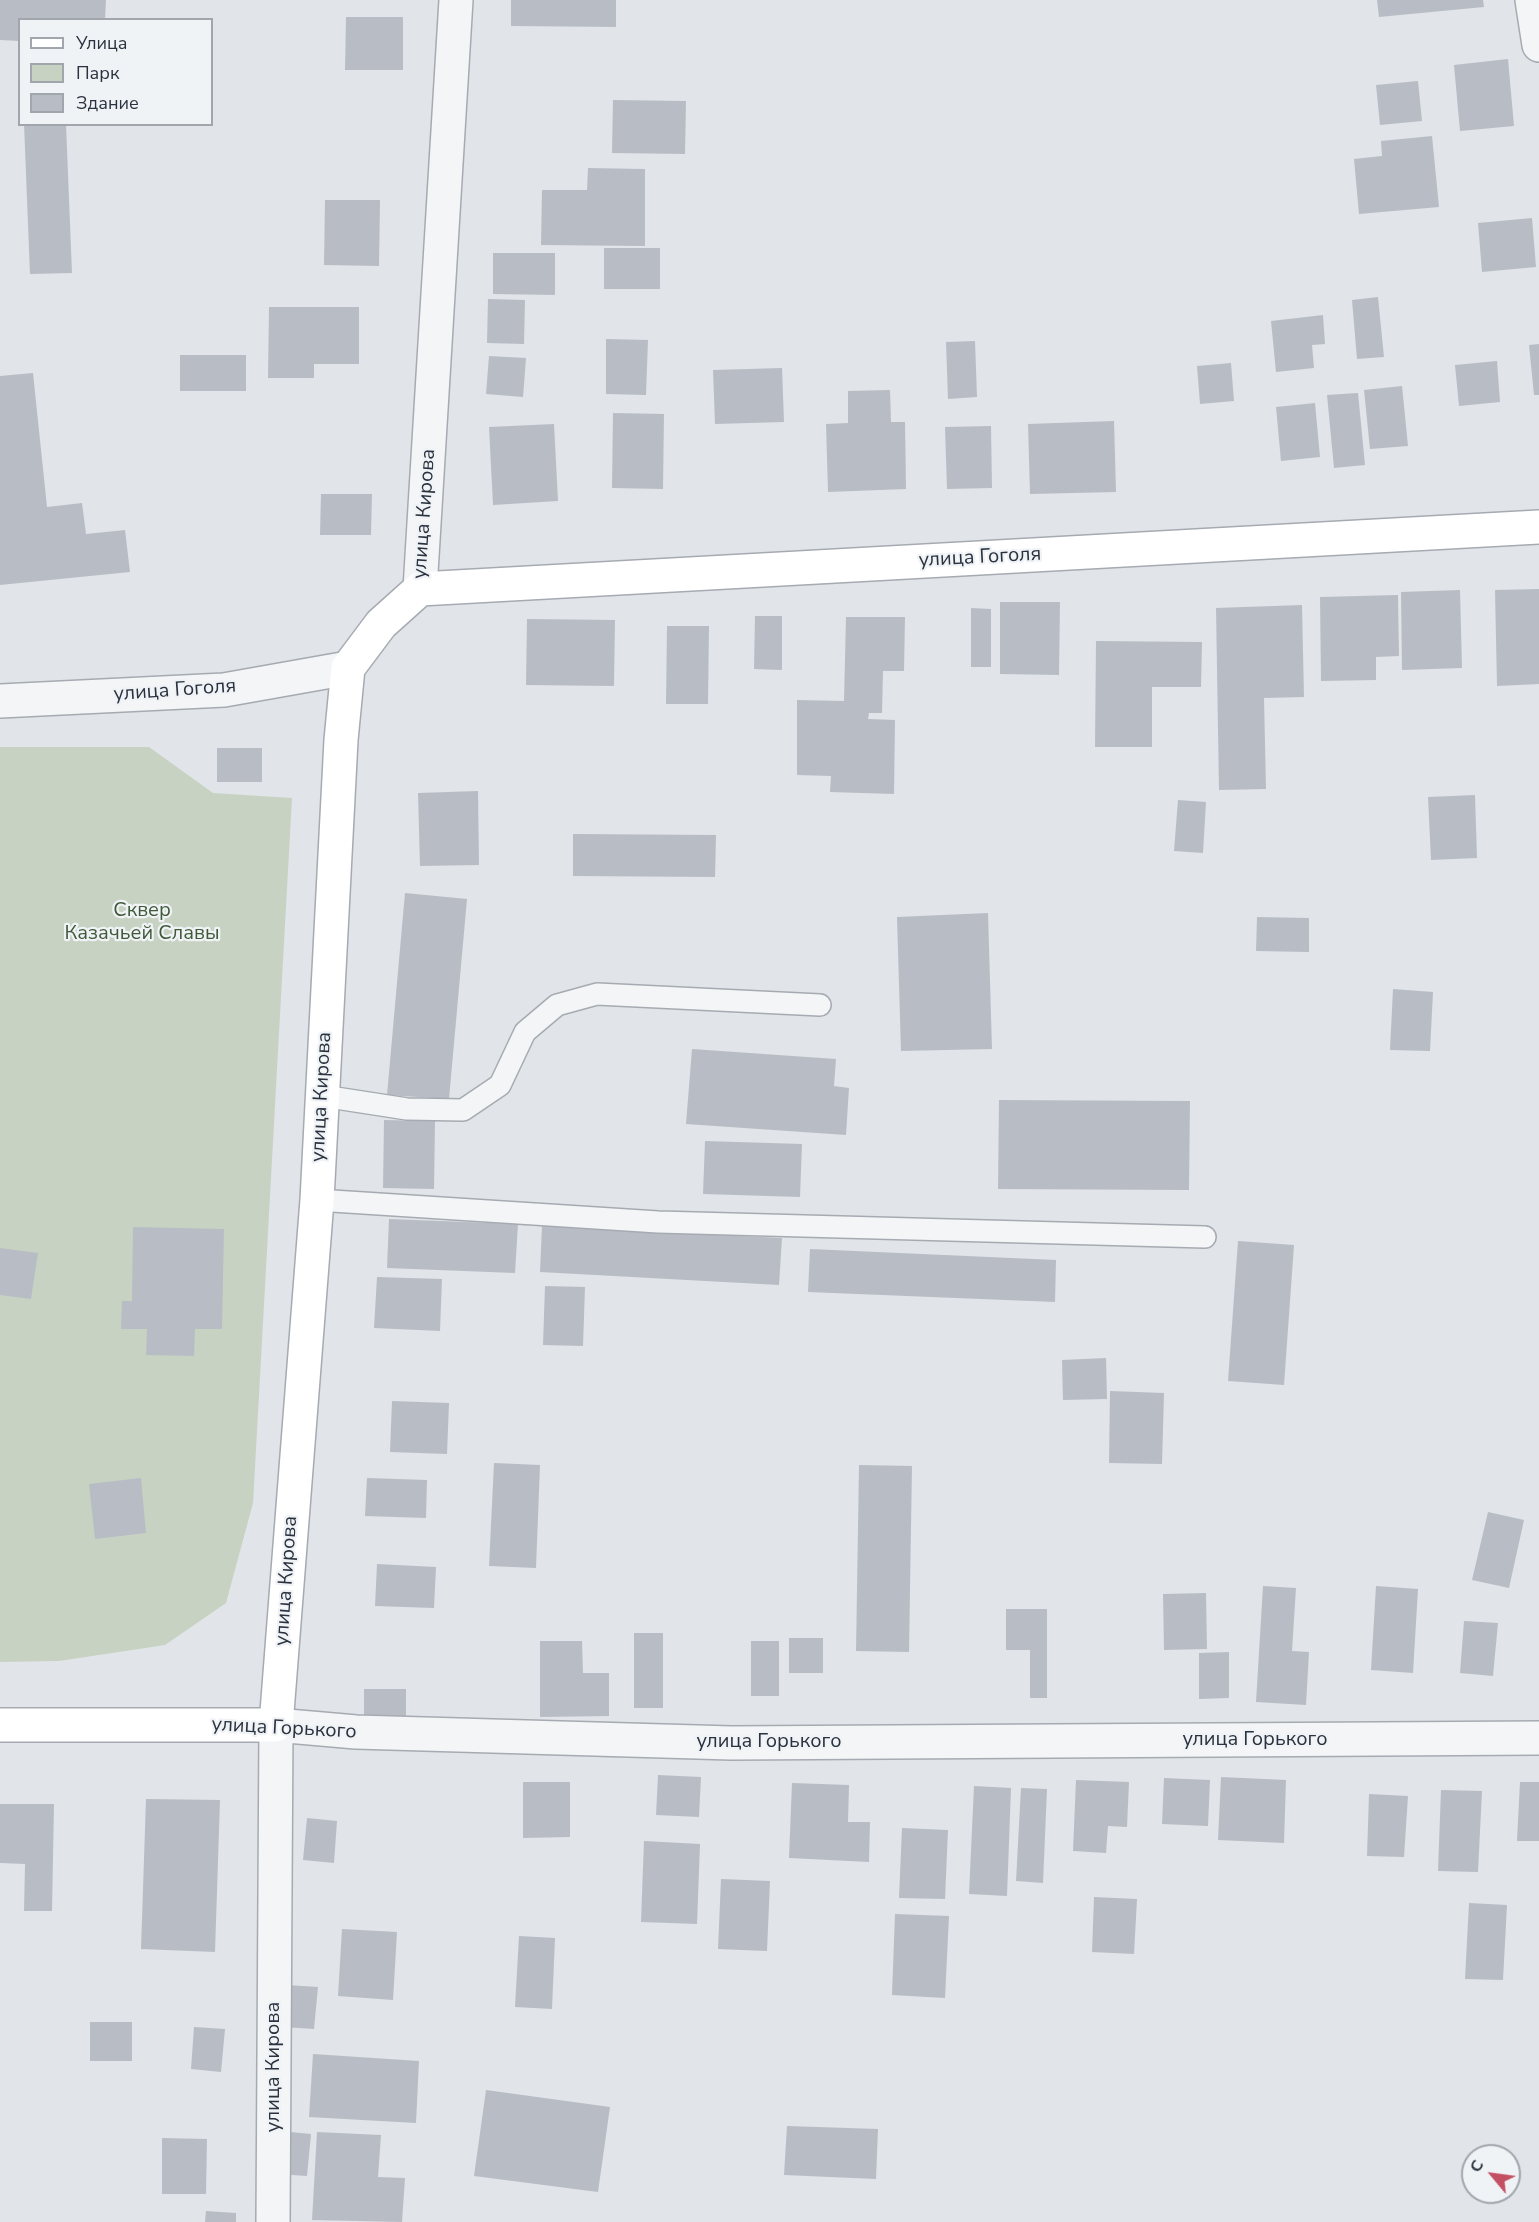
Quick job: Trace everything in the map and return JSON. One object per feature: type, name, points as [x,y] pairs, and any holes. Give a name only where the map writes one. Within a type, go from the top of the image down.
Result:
[{"type":"main road","name":"улица Гоголя","points":[[420,589],[1539,527]]},
{"type":"main road","name":"улица Кирова","points":[[276,1725],[317,1200],[340,752],[348,668],[381,624],[420,589]]},
{"type":"main road","name":"улица Горького","points":[[0,1725],[276,1725]]},
{"type":"street","name":"улица Кирова","points":[[420,589],[456,0]]},
{"type":"street","points":[[1532,0],[1539,45]]},
{"type":"street","name":"улица Гоголя","points":[[0,701],[224,690],[348,668]]},
{"type":"street","name":"улица Кирова","points":[[273,2222],[276,1725]]},
{"type":"street","name":"улица Горького","points":[[276,1725],[356,1732],[731,1743],[1539,1738]]},
{"type":"lane","points":[[322,1096],[407,1109],[463,1110],[500,1084],[525,1032],[557,1005],[597,994],[820,1005]]},
{"type":"lane","points":[[317,1200],[658,1222],[1205,1237]]},
{"type":"green space","name":"Сквер Казачьей Славы","points":[[0,747],[149,747],[213,793],[292,798],[253,1503],[226,1603],[165,1645],[59,1661],[0,1662]]},
{"type":"building","points":[[0,0],[106,0],[105,18],[18,18],[18,41],[0,40]]},
{"type":"building","points":[[511,0],[616,0],[616,27],[511,26]]},
{"type":"building","points":[[1377,0],[1483,0],[1484,7],[1379,17]]},
{"type":"building","points":[[346,17],[403,17],[403,70],[345,70]]},
{"type":"building","points":[[1508,59],[1514,126],[1460,131],[1454,65]]},
{"type":"building","points":[[1418,81],[1422,121],[1380,125],[1376,85]]},
{"type":"building","points":[[613,100],[686,101],[685,154],[612,153]]},
{"type":"building","points":[[24,126],[66,126],[72,273],[30,274]]},
{"type":"building","points":[[1432,136],[1439,207],[1359,214],[1354,159],[1382,156],[1381,141]]},
{"type":"building","points":[[588,168],[645,169],[645,246],[541,245],[542,190],[587,190]]},
{"type":"building","points":[[325,200],[380,200],[379,266],[324,265]]},
{"type":"building","points":[[1532,218],[1536,267],[1482,272],[1478,223]]},
{"type":"building","points":[[604,248],[660,248],[660,289],[604,289]]},
{"type":"building","points":[[493,253],[555,253],[555,295],[493,294]]},
{"type":"building","points":[[1378,297],[1384,357],[1357,359],[1352,300]]},
{"type":"building","points":[[488,299],[525,300],[524,344],[487,343]]},
{"type":"building","points":[[269,307],[359,307],[359,364],[314,364],[314,378],[268,378]]},
{"type":"building","points":[[1323,315],[1325,344],[1312,345],[1314,368],[1276,372],[1271,321]]},
{"type":"building","points":[[606,339],[648,340],[646,395],[606,394]]},
{"type":"building","points":[[975,341],[977,397],[948,399],[946,342]]},
{"type":"building","points":[[1539,344],[1539,395],[1534,395],[1529,345]]},
{"type":"building","points":[[180,355],[246,355],[246,391],[180,391]]},
{"type":"building","points":[[489,356],[526,358],[523,397],[486,394]]},
{"type":"building","points":[[1497,361],[1500,402],[1459,406],[1455,365]]},
{"type":"building","points":[[1231,363],[1234,401],[1200,404],[1197,366]]},
{"type":"building","points":[[782,368],[784,422],[715,424],[713,370]]},
{"type":"building","points":[[33,373],[47,507],[82,503],[86,534],[125,530],[130,572],[0,585],[0,376]]},
{"type":"building","points":[[1402,386],[1408,446],[1370,449],[1364,390]]},
{"type":"building","points":[[890,390],[891,422],[905,422],[906,489],[828,492],[826,424],[848,423],[848,391]]},
{"type":"building","points":[[1358,393],[1365,465],[1334,468],[1327,395]]},
{"type":"building","points":[[1315,403],[1320,457],[1281,461],[1276,407]]},
{"type":"building","points":[[613,413],[664,414],[663,489],[612,488]]},
{"type":"building","points":[[1114,421],[1116,492],[1030,494],[1028,424]]},
{"type":"building","points":[[554,424],[558,501],[493,505],[489,427]]},
{"type":"building","points":[[991,426],[992,488],[947,489],[945,427]]},
{"type":"building","points":[[321,494],[372,494],[371,535],[320,535]]},
{"type":"building","points":[[1539,589],[1539,684],[1497,686],[1495,590]]},
{"type":"building","points":[[1460,590],[1462,668],[1402,670],[1401,592]]},
{"type":"building","points":[[1398,595],[1399,656],[1376,657],[1376,680],[1321,681],[1320,597]]},
{"type":"building","points":[[1000,602],[1060,602],[1059,675],[1000,674]]},
{"type":"building","points":[[1302,605],[1304,697],[1264,698],[1266,789],[1219,790],[1216,608]]},
{"type":"building","points":[[971,608],[991,609],[991,667],[971,667]]},
{"type":"building","points":[[755,616],[782,616],[782,670],[754,669]]},
{"type":"building","points":[[846,617],[905,617],[904,671],[883,671],[882,713],[869,713],[868,719],[895,720],[894,794],[830,792],[831,776],[797,775],[797,700],[844,701]]},
{"type":"building","points":[[527,619],[615,620],[614,686],[526,685]]},
{"type":"building","points":[[667,626],[709,626],[708,704],[666,704]]},
{"type":"building","points":[[1096,641],[1202,642],[1201,687],[1152,687],[1152,747],[1095,747]]},
{"type":"building","points":[[217,748],[262,748],[262,782],[217,782]]},
{"type":"building","points":[[478,791],[479,865],[420,866],[418,793]]},
{"type":"building","points":[[1475,795],[1477,858],[1431,860],[1428,797]]},
{"type":"building","points":[[1178,800],[1206,802],[1203,853],[1174,851]]},
{"type":"building","points":[[573,834],[716,835],[715,877],[573,876]]},
{"type":"building","points":[[405,893],[467,899],[449,1099],[387,1095]]},
{"type":"building","points":[[988,913],[992,1049],[901,1051],[897,917]]},
{"type":"building","points":[[1257,917],[1309,918],[1309,952],[1256,951]]},
{"type":"building","points":[[1393,989],[1433,992],[1430,1051],[1390,1050]]},
{"type":"building","points":[[692,1049],[836,1059],[834,1086],[849,1088],[846,1135],[686,1124]]},
{"type":"building","points":[[999,1100],[1190,1101],[1189,1190],[998,1189]]},
{"type":"building","points":[[384,1120],[435,1121],[434,1189],[383,1188]]},
{"type":"building","points":[[705,1141],[802,1144],[800,1197],[703,1194]]},
{"type":"building","points":[[389,1219],[518,1224],[515,1273],[387,1268]]},
{"type":"building","points":[[542,1226],[782,1238],[779,1285],[540,1272]]},
{"type":"building","points":[[133,1227],[224,1229],[222,1329],[195,1329],[194,1356],[146,1355],[147,1329],[121,1329],[122,1301],[132,1301]]},
{"type":"building","points":[[1238,1241],[1294,1245],[1284,1385],[1228,1381]]},
{"type":"building","points":[[0,1248],[38,1253],[31,1299],[0,1295]]},
{"type":"building","points":[[810,1249],[1056,1260],[1055,1302],[808,1292]]},
{"type":"building","points":[[377,1277],[442,1279],[440,1331],[374,1328]]},
{"type":"building","points":[[545,1286],[585,1287],[583,1346],[543,1345]]},
{"type":"building","points":[[1106,1358],[1107,1399],[1063,1400],[1062,1360]]},
{"type":"building","points":[[1110,1391],[1164,1393],[1162,1464],[1109,1463]]},
{"type":"building","points":[[392,1401],[449,1403],[447,1454],[390,1452]]},
{"type":"building","points":[[494,1463],[540,1465],[536,1568],[489,1566]]},
{"type":"building","points":[[859,1465],[912,1466],[909,1652],[856,1651]]},
{"type":"building","points":[[141,1478],[146,1533],[95,1539],[89,1484]]},
{"type":"building","points":[[367,1478],[427,1480],[426,1518],[365,1516]]},
{"type":"building","points":[[1488,1512],[1524,1520],[1509,1588],[1472,1580]]},
{"type":"building","points":[[377,1564],[436,1567],[434,1608],[375,1606]]},
{"type":"building","points":[[1263,1586],[1296,1588],[1292,1651],[1309,1652],[1306,1705],[1256,1702]]},
{"type":"building","points":[[1376,1586],[1418,1589],[1413,1673],[1371,1670]]},
{"type":"building","points":[[1206,1593],[1207,1649],[1164,1650],[1163,1594]]},
{"type":"building","points":[[1006,1609],[1047,1609],[1047,1698],[1030,1698],[1030,1650],[1006,1650]]},
{"type":"building","points":[[1464,1621],[1498,1623],[1493,1676],[1460,1673]]},
{"type":"building","points":[[634,1633],[663,1633],[663,1708],[634,1708]]},
{"type":"building","points":[[789,1638],[823,1638],[823,1673],[789,1673]]},
{"type":"building","points":[[540,1641],[582,1641],[583,1673],[609,1673],[609,1716],[540,1717]]},
{"type":"building","points":[[751,1641],[779,1641],[779,1696],[751,1696]]},
{"type":"building","points":[[1229,1652],[1229,1698],[1199,1699],[1199,1653]]},
{"type":"building","points":[[364,1689],[406,1689],[406,1718],[364,1718]]},
{"type":"building","points":[[658,1775],[701,1777],[699,1817],[656,1815]]},
{"type":"building","points":[[1221,1777],[1286,1780],[1284,1843],[1218,1840]]},
{"type":"building","points":[[1164,1778],[1210,1780],[1208,1826],[1162,1824]]},
{"type":"building","points":[[1076,1780],[1129,1782],[1127,1827],[1108,1826],[1106,1853],[1073,1851]]},
{"type":"building","points":[[523,1782],[570,1782],[570,1837],[523,1838]]},
{"type":"building","points":[[1520,1782],[1539,1782],[1539,1841],[1517,1841]]},
{"type":"building","points":[[792,1783],[849,1785],[848,1822],[870,1822],[869,1862],[789,1858]]},
{"type":"building","points":[[974,1786],[1011,1788],[1007,1896],[969,1894]]},
{"type":"building","points":[[1021,1788],[1047,1789],[1043,1883],[1016,1881]]},
{"type":"building","points":[[1441,1790],[1482,1791],[1478,1872],[1438,1871]]},
{"type":"building","points":[[1369,1794],[1408,1796],[1404,1857],[1367,1856]]},
{"type":"building","points":[[146,1799],[220,1800],[215,1952],[141,1949]]},
{"type":"building","points":[[0,1804],[54,1804],[52,1911],[24,1911],[25,1864],[0,1863]]},
{"type":"building","points":[[307,1818],[337,1821],[334,1863],[303,1860]]},
{"type":"building","points":[[902,1828],[948,1830],[945,1899],[899,1898]]},
{"type":"building","points":[[644,1841],[700,1844],[697,1924],[641,1922]]},
{"type":"building","points":[[721,1879],[770,1881],[767,1951],[718,1949]]},
{"type":"building","points":[[1094,1897],[1137,1899],[1134,1954],[1092,1952]]},
{"type":"building","points":[[1469,1903],[1507,1905],[1503,1980],[1465,1979]]},
{"type":"building","points":[[895,1914],[949,1916],[945,1998],[892,1995]]},
{"type":"building","points":[[342,1929],[397,1932],[393,2000],[338,1996]]},
{"type":"building","points":[[519,1936],[555,1938],[552,2009],[515,2007]]},
{"type":"building","points":[[287,1985],[318,1987],[314,2029],[283,2027]]},
{"type":"building","points":[[90,2022],[132,2022],[132,2061],[90,2061]]},
{"type":"building","points":[[194,2027],[225,2029],[221,2072],[191,2069]]},
{"type":"building","points":[[313,2054],[419,2061],[416,2123],[309,2117]]},
{"type":"building","points":[[486,2090],[610,2107],[598,2192],[474,2176]]},
{"type":"building","points":[[787,2126],[878,2129],[876,2179],[784,2175]]},
{"type":"building","points":[[280,2131],[311,2134],[307,2176],[277,2174]]},
{"type":"building","points":[[317,2132],[381,2135],[378,2177],[405,2178],[402,2222],[312,2220]]},
{"type":"building","points":[[162,2138],[207,2139],[206,2194],[162,2194]]},
{"type":"building","points":[[206,2211],[236,2213],[236,2222],[205,2222]]}]
